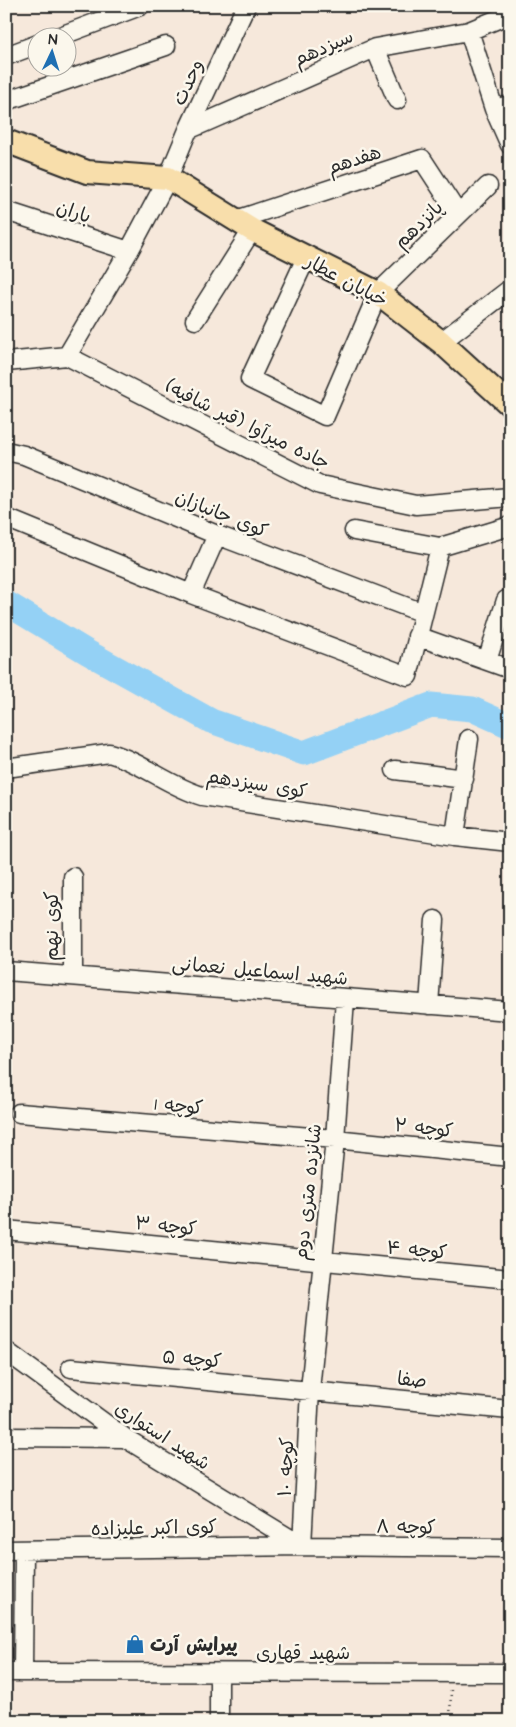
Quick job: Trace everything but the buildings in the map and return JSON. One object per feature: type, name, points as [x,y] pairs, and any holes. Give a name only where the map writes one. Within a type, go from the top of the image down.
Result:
[{"type":"main road","points":[[6,141],[87,172],[168,178]]},
{"type":"main road","name":"خیابان عطار","points":[[168,178],[244,225],[378,293],[441,342],[510,404]]},
{"type":"street","points":[[78,29],[140,6]]},
{"type":"street","name":"وحدت","points":[[67,356],[130,251],[168,178],[188,130],[246,6]]},
{"type":"street","name":"سیزدهم","points":[[188,130],[375,48],[469,31],[510,14]]},
{"type":"street","points":[[469,31],[502,107],[510,145]]},
{"type":"street","points":[[6,101],[166,46]]},
{"type":"street","points":[[6,56],[28,48]]},
{"type":"street","points":[[375,48],[397,100]]},
{"type":"street","name":"هفدهم","points":[[244,225],[422,159],[458,214]]},
{"type":"street","name":"پانزدهم","points":[[378,293],[488,186]]},
{"type":"street","name":"باران","points":[[6,211],[130,251]]},
{"type":"street","points":[[195,320],[244,225]]},
{"type":"street","points":[[306,258],[250,379],[325,416],[378,293]]},
{"type":"street","points":[[441,342],[510,289]]},
{"type":"street","points":[[6,362],[67,356]]},
{"type":"street","name":"جاده میرآوا (قبر شافیه)","points":[[67,356],[320,485],[416,505],[510,497]]},
{"type":"street","name":"کوی جانبازان","points":[[6,451],[24,455],[217,535],[423,613]]},
{"type":"street","points":[[7,519],[191,594],[408,676],[440,547]]},
{"type":"street","points":[[354,531],[440,547],[510,526]]},
{"type":"street","points":[[191,594],[217,535]]},
{"type":"street","points":[[487,661],[506,600]]},
{"type":"street","points":[[417,636],[510,669]]},
{"type":"street","points":[[455,836],[469,739]]},
{"type":"street","name":"کوی سیزدهم","points":[[6,768],[109,754],[122,757],[181,790],[202,796],[455,836],[510,842]]},
{"type":"street","points":[[395,770],[464,779]]},
{"type":"street","name":"کوی نهم","points":[[73,877],[73,975]]},
{"type":"street","points":[[429,1006],[435,920]]},
{"type":"street","name":"شهید اسماعیل نعمانی","points":[[6,971],[510,1011]]},
{"type":"street","name":"شانزده متری دوم","points":[[310,1390],[321,1262],[335,1139],[345,999]]},
{"type":"street","name":"کوچه 1","points":[[19,1113],[335,1139]]},
{"type":"street","name":"کوچه ۲","points":[[335,1139],[510,1157]]},
{"type":"street","name":"کوچه ۳","points":[[6,1230],[321,1262]]},
{"type":"street","name":"کوچه ۴","points":[[321,1262],[510,1279]]},
{"type":"street","name":"شهید استواری","points":[[6,1351],[126,1438],[302,1546]]},
{"type":"street","name":"کوچه ۵","points":[[71,1368],[310,1390]]},
{"type":"street","name":"صفا","points":[[310,1390],[510,1410]]},
{"type":"street","name":"کوچه ۱۰","points":[[302,1546],[310,1390]]},
{"type":"street","points":[[6,1438],[126,1438]]},
{"type":"street","name":"کوچه ۸","points":[[302,1546],[510,1548]]},
{"type":"street","name":"کوی اکبر علیزاده","points":[[6,1550],[302,1546]]},
{"type":"street","points":[[15,1672],[24,1550]]},
{"type":"street","name":"شهید قهاری","points":[[15,1672],[510,1673]]},
{"type":"street","points":[[219,1673],[219,1721]]},
{"type":"path","points":[[450,1721],[451,1674]]},
{"type":"waterway","points":[[6,603],[87,652],[211,721],[304,753],[431,705],[472,709],[510,726]]},
{"type":"place","name":"پیرایش آرت","points":[[135,1644]]}]
